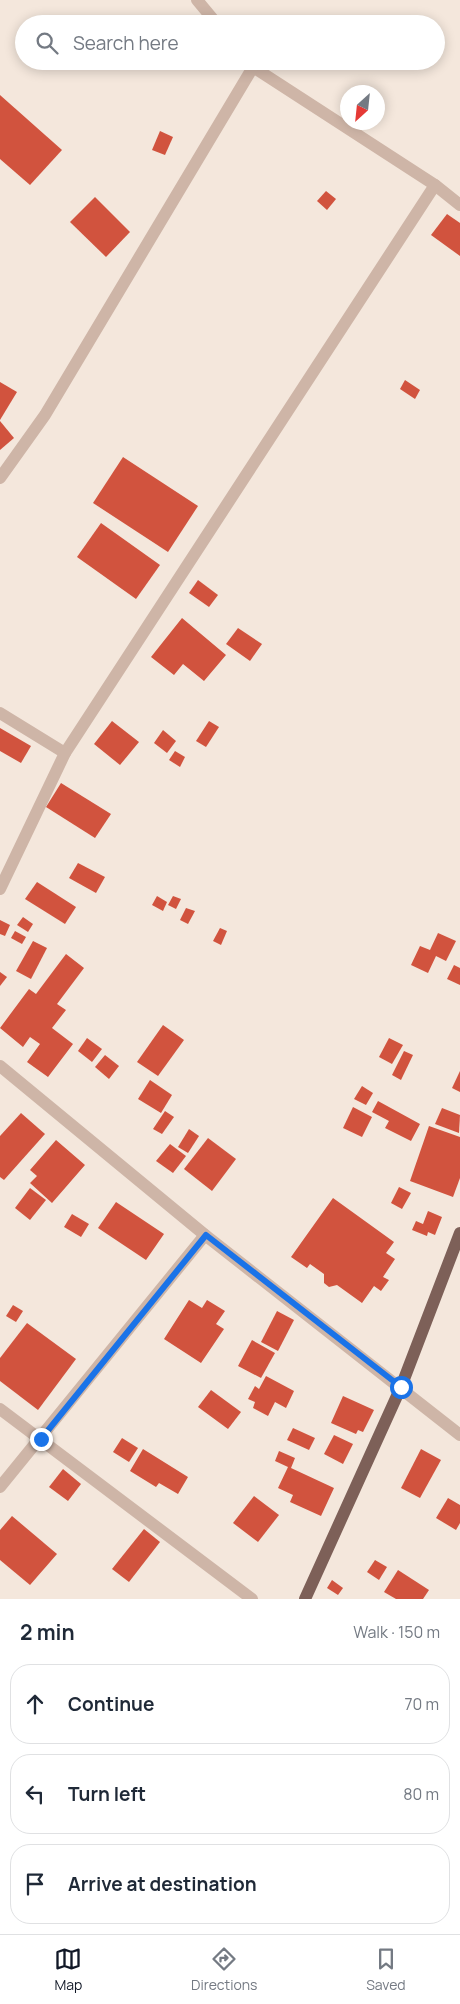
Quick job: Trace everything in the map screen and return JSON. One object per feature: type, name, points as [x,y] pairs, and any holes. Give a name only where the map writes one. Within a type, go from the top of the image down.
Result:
[{"type":"main road","points":[[305,1599],[401,1387],[460,1233]]},
{"type":"street","points":[[197,0],[210,15]]},
{"type":"street","points":[[0,478],[46,415],[247,70]]},
{"type":"street","points":[[259,70],[435,185],[460,205]]},
{"type":"street","points":[[0,889],[64,753],[435,185]]},
{"type":"street","points":[[0,713],[64,753]]},
{"type":"street","points":[[0,1066],[206,1235],[460,1435]]},
{"type":"street","points":[[0,1487],[206,1235]]},
{"type":"street","points":[[0,1409],[252,1599]]},
{"type":"building","points":[[0,95],[62,150],[30,185],[0,159]]},
{"type":"building","points":[[160,131],[173,137],[165,155],[152,150]]},
{"type":"building","points":[[326,191],[336,199],[327,210],[317,201]]},
{"type":"building","points":[[95,197],[130,232],[106,257],[70,222]]},
{"type":"building","points":[[447,214],[460,223],[460,256],[431,235]]},
{"type":"building","points":[[405,380],[420,390],[415,399],[400,389]]},
{"type":"building","points":[[0,382],[17,392],[0,420]]},
{"type":"building","points":[[0,421],[14,438],[0,450]]},
{"type":"building","points":[[123,457],[198,506],[168,552],[93,503]]},
{"type":"building","points":[[101,523],[160,565],[136,599],[77,557]]},
{"type":"building","points":[[198,580],[218,595],[209,607],[189,593]]},
{"type":"building","points":[[182,618],[226,655],[204,681],[183,664],[174,675],[151,657]]},
{"type":"building","points":[[238,628],[262,644],[250,661],[226,644]]},
{"type":"building","points":[[112,721],[139,742],[120,765],[94,744]]},
{"type":"building","points":[[209,721],[219,727],[206,747],[196,741]]},
{"type":"building","points":[[0,728],[31,746],[21,763],[0,751]]},
{"type":"building","points":[[163,730],[176,741],[167,753],[154,743]]},
{"type":"building","points":[[175,751],[185,757],[180,767],[169,760]]},
{"type":"building","points":[[61,783],[111,814],[95,838],[46,807]]},
{"type":"building","points":[[78,863],[105,877],[96,893],[69,878]]},
{"type":"building","points":[[37,882],[76,907],[65,924],[25,899]]},
{"type":"building","points":[[157,896],[167,902],[163,911],[152,905]]},
{"type":"building","points":[[173,896],[181,899],[176,909],[168,905]]},
{"type":"building","points":[[186,908],[195,911],[188,924],[180,920]]},
{"type":"building","points":[[23,917],[33,924],[28,932],[17,925]]},
{"type":"building","points":[[0,920],[10,925],[5,936],[0,934]]},
{"type":"building","points":[[220,928],[227,931],[221,945],[213,941]]},
{"type":"building","points":[[15,931],[26,937],[22,944],[11,938]]},
{"type":"building","points":[[438,933],[456,941],[446,961],[436,956],[428,973],[411,965],[420,946],[430,950]]},
{"type":"building","points":[[33,941],[47,948],[31,979],[16,971]]},
{"type":"building","points":[[66,954],[84,968],[57,1004],[66,1010],[52,1028],[73,1044],[48,1077],[27,1062],[40,1044],[30,1037],[23,1047],[0,1028],[29,989],[36,994]]},
{"type":"building","points":[[454,965],[460,968],[460,985],[447,979]]},
{"type":"building","points":[[0,972],[7,977],[0,986]]},
{"type":"building","points":[[163,1025],[184,1040],[158,1076],[137,1062]]},
{"type":"building","points":[[87,1038],[102,1049],[92,1062],[78,1051]]},
{"type":"building","points":[[389,1038],[403,1045],[392,1064],[379,1057]]},
{"type":"building","points":[[404,1051],[413,1055],[401,1080],[392,1075]]},
{"type":"building","points":[[105,1055],[119,1066],[109,1079],[95,1067]]},
{"type":"building","points":[[460,1071],[460,1092],[452,1088]]},
{"type":"building","points":[[150,1080],[172,1095],[161,1113],[138,1099]]},
{"type":"building","points":[[362,1086],[373,1093],[366,1105],[354,1099]]},
{"type":"building","points":[[378,1101],[420,1124],[411,1141],[385,1128],[389,1121],[372,1112]]},
{"type":"building","points":[[353,1107],[372,1117],[362,1137],[343,1128]]},
{"type":"building","points":[[442,1108],[460,1115],[459,1133],[435,1124]]},
{"type":"building","points":[[165,1111],[174,1117],[162,1134],[153,1129]]},
{"type":"building","points":[[21,1113],[45,1134],[4,1180],[0,1177],[0,1136]]},
{"type":"building","points":[[429,1126],[460,1137],[460,1178],[453,1197],[410,1181]]},
{"type":"building","points":[[189,1129],[199,1136],[188,1153],[178,1147]]},
{"type":"building","points":[[208,1138],[236,1159],[212,1191],[184,1169]]},
{"type":"building","points":[[56,1140],[85,1165],[52,1203],[30,1183],[37,1176],[30,1170]]},
{"type":"building","points":[[170,1144],[186,1156],[173,1173],[156,1161]]},
{"type":"building","points":[[399,1187],[411,1193],[402,1209],[391,1203]]},
{"type":"building","points":[[30,1188],[46,1200],[30,1220],[15,1208]]},
{"type":"building","points":[[333,1198],[394,1242],[386,1253],[395,1259],[383,1277],[389,1280],[381,1291],[374,1286],[362,1303],[337,1285],[329,1287],[324,1283],[324,1274],[310,1264],[307,1268],[291,1257]]},
{"type":"building","points":[[116,1202],[164,1234],[146,1260],[98,1228]]},
{"type":"building","points":[[428,1211],[442,1217],[435,1235],[428,1232],[427,1236],[412,1230],[416,1221],[423,1224]]},
{"type":"building","points":[[72,1214],[89,1224],[81,1237],[64,1227]]},
{"type":"building","points":[[189,1300],[202,1308],[207,1300],[225,1311],[216,1324],[224,1329],[201,1363],[164,1339]]},
{"type":"building","points":[[13,1305],[23,1311],[16,1322],[6,1316]]},
{"type":"building","points":[[277,1311],[294,1320],[278,1351],[261,1342]]},
{"type":"building","points":[[27,1323],[76,1359],[38,1410],[0,1381],[0,1358]]},
{"type":"building","points":[[252,1340],[275,1353],[261,1378],[238,1366]]},
{"type":"building","points":[[266,1376],[294,1391],[286,1408],[275,1402],[268,1416],[253,1408],[255,1402],[248,1399],[255,1386],[259,1389]]},
{"type":"building","points":[[211,1390],[241,1412],[228,1429],[198,1407]]},
{"type":"building","points":[[343,1396],[374,1410],[363,1432],[358,1430],[356,1434],[331,1423]]},
{"type":"building","points":[[293,1428],[315,1438],[309,1450],[287,1440]]},
{"type":"building","points":[[334,1435],[353,1444],[343,1464],[324,1454]]},
{"type":"building","points":[[122,1438],[138,1448],[129,1462],[113,1452]]},
{"type":"building","points":[[143,1449],[188,1477],[178,1494],[159,1483],[156,1487],[130,1471]]},
{"type":"building","points":[[421,1449],[441,1460],[420,1498],[401,1488]]},
{"type":"building","points":[[279,1451],[295,1458],[291,1468],[334,1488],[321,1516],[290,1502],[293,1495],[278,1488],[288,1467],[275,1461]]},
{"type":"building","points":[[63,1469],[81,1484],[68,1501],[49,1487]]},
{"type":"building","points":[[254,1496],[279,1515],[258,1542],[233,1523]]},
{"type":"building","points":[[448,1498],[460,1505],[460,1523],[456,1530],[436,1518]]},
{"type":"building","points":[[12,1516],[57,1554],[30,1585],[0,1560],[0,1530]]},
{"type":"building","points":[[144,1529],[160,1542],[129,1582],[112,1569]]},
{"type":"building","points":[[375,1560],[387,1567],[379,1580],[367,1572]]},
{"type":"building","points":[[398,1570],[429,1590],[423,1599],[396,1599],[384,1592]]},
{"type":"building","points":[[332,1580],[343,1588],[338,1595],[327,1588]]},
{"type":"route","points":[[41,1439],[206,1235],[401,1387]]}]
